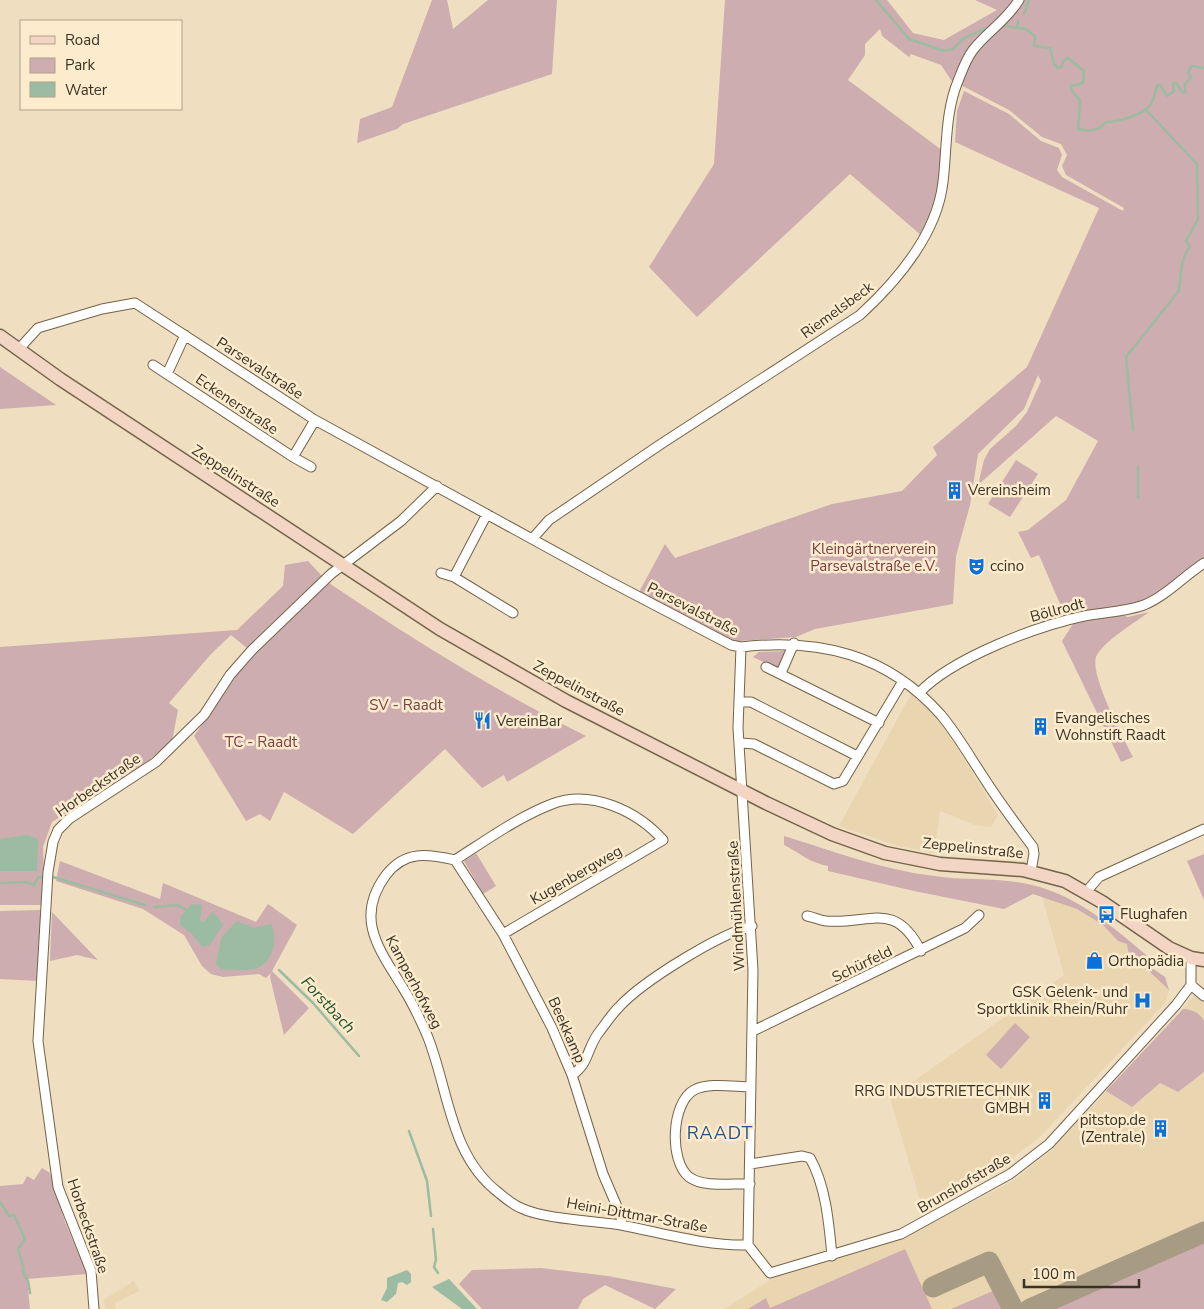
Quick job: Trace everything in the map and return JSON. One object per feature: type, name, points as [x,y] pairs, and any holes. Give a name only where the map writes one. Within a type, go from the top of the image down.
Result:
[{"type":"main road","name":"Zeppelinstraße","points":[[0,336],[18,350],[342,565],[494,662],[742,790],[832,834],[885,852],[940,864],[1031,871],[1065,880],[1169,948],[1191,958],[1204,960]]},
{"type":"street","name":"Riemelsbeck","points":[[533,538],[550,520],[661,444],[860,315],[888,289],[908,265],[938,205],[943,184],[951,106],[964,66],[973,51],[1010,14],[1019,0]]},
{"type":"street","name":"Parsevalstraße","points":[[18,350],[38,328],[102,309],[135,303],[315,420],[605,579],[731,645],[741,647],[794,644],[835,649],[859,657],[903,681],[919,693],[942,716],[1003,807],[1033,847],[1034,854],[1031,871]]},
{"type":"street","points":[[167,374],[185,335]]},
{"type":"street","name":"Eckenerstraße","points":[[154,365],[311,467]]},
{"type":"street","points":[[293,457],[315,420]]},
{"type":"street","name":"Horbeckstraße","points":[[94,1309],[91,1271],[58,1187],[38,1041],[48,872],[53,842],[58,830],[69,819],[156,762],[204,715],[230,675],[244,659],[342,565],[401,521],[437,486]]},
{"type":"street","points":[[454,577],[487,514]]},
{"type":"street","name":"Böllrodt","points":[[919,693],[928,684],[979,654],[1023,634],[1086,616],[1128,610],[1146,604],[1204,563]]},
{"type":"street","points":[[442,573],[454,577],[513,613]]},
{"type":"street","points":[[781,672],[794,644]]},
{"type":"street","name":"Windmühlenstraße","points":[[741,647],[742,790],[752,926],[753,1030],[748,1245]]},
{"type":"street","points":[[766,667],[781,672],[879,723]]},
{"type":"street","points":[[741,743],[754,744],[834,784],[843,781],[903,681]]},
{"type":"street","points":[[740,702],[751,702],[857,756]]},
{"type":"street","name":"Kugenbergweg","points":[[455,860],[530,814],[552,804],[572,800],[595,801],[623,810],[640,819],[663,840],[503,934]]},
{"type":"street","points":[[1086,892],[1099,877],[1204,829]]},
{"type":"street","name":"Kamperhofweg","points":[[455,860],[428,854],[415,856],[390,871],[378,886],[373,899],[372,931],[377,945],[408,995],[425,1031],[443,1080],[459,1142],[470,1164],[482,1179],[521,1208]]},
{"type":"street","name":"Beekkamp","points":[[455,860],[503,934],[552,1028],[572,1075],[590,1138],[621,1216],[622,1226]]},
{"type":"street","name":"Schürfeld","points":[[753,1030],[921,951],[965,928],[979,915]]},
{"type":"street","points":[[807,916],[826,921],[888,919],[905,927],[921,951]]},
{"type":"street","points":[[572,1075],[582,1068],[597,1034],[619,1007],[633,995],[679,962],[741,928],[752,926]]},
{"type":"street","points":[[1191,958],[1190,985],[1204,996]]},
{"type":"street","name":"Brunshofstraße","points":[[748,1245],[770,1274],[901,1234],[1010,1174],[1049,1144],[1175,1006],[1190,985]]},
{"type":"street","points":[[750,1184],[702,1183],[690,1177],[678,1159],[677,1118],[679,1107],[686,1096],[695,1089],[705,1086],[751,1087]]},
{"type":"street","points":[[750,1164],[802,1156],[810,1158],[814,1165],[827,1212],[832,1256]]},
{"type":"street","name":"Heini-Dittmar-Straße","points":[[521,1208],[671,1236],[748,1245]]},
{"type":"shaded area","points":[[911,694],[934,715],[954,742],[998,815],[991,827],[975,825],[940,811],[934,853],[894,845],[839,826]]},
{"type":"shaded area","points":[[1042,896],[1077,909],[1103,925],[1118,941],[1127,944],[1128,951],[1169,990],[1166,1002],[1041,1136],[990,1175],[923,1210],[890,1098],[1064,975]]},
{"type":"shaded area","points":[[1202,985],[1204,987],[1204,1309],[724,1309],[769,1281],[771,1276],[901,1239],[1013,1181],[1052,1150],[1183,1009]]},
{"type":"shaded area","points":[[134,1281],[139,1291],[115,1303],[116,1309],[106,1309],[103,1300]]},
{"type":"green space","points":[[432,0],[447,0],[453,29],[488,0],[557,0],[552,74],[403,124],[397,129],[357,143],[360,119],[392,107]]},
{"type":"green space","name":"Kleingärtnerverein Parsevalstraße e.V.","points":[[725,0],[887,0],[913,33],[944,40],[997,10],[975,0],[1204,0],[1204,560],[1152,598],[1141,603],[1066,618],[1039,555],[1031,558],[1018,532],[1028,530],[1066,500],[1098,441],[1056,416],[978,485],[984,460],[990,449],[1016,426],[1027,412],[1041,381],[1038,375],[1024,409],[978,454],[970,505],[956,556],[953,604],[815,629],[796,637],[733,641],[639,592],[665,544],[675,558],[832,504],[902,491],[937,455],[933,447],[1027,367],[1099,208],[955,142],[957,111],[964,91],[1009,114],[1041,141],[1059,148],[1062,155],[1057,170],[1062,177],[1123,211],[1124,208],[1066,175],[1062,166],[1067,155],[1061,144],[1042,137],[1009,110],[951,80],[941,65],[911,54],[909,57],[882,36],[880,29],[865,44],[865,55],[848,80],[943,151],[941,183],[922,236],[850,174],[697,317],[649,267],[714,164]]},
{"type":"green space","points":[[0,367],[56,405],[0,409]]},
{"type":"green space","points":[[1016,460],[1038,474],[1010,517],[988,504]]},
{"type":"green space","points":[[308,561],[322,576],[248,649],[231,635],[211,654],[169,703],[178,710],[172,741],[149,760],[52,822],[43,847],[44,873],[41,905],[0,905],[0,647],[237,630],[283,586],[285,565]]},
{"type":"green space","points":[[329,583],[455,664],[586,736],[507,782],[504,775],[482,788],[445,749],[353,834],[284,792],[270,821],[260,814],[246,821],[194,736],[243,666]]},
{"type":"green space","points":[[1149,612],[1112,639],[1099,651],[1096,657],[1095,666],[1102,692],[1133,757],[1121,762],[1062,641],[1075,621],[1121,615],[1128,617]]},
{"type":"green space","points":[[785,651],[780,666],[776,668],[753,657],[759,652]]},
{"type":"green space","points":[[784,836],[858,859],[915,873],[1020,883],[1049,890],[1082,906],[1126,938],[1153,961],[1149,966],[1165,977],[1169,990],[1128,951],[1127,944],[1118,941],[1103,925],[1077,909],[1033,894],[1004,909],[828,871],[828,866],[810,860],[784,845]]},
{"type":"green space","points":[[476,853],[496,886],[483,894],[464,861]]},
{"type":"green space","points":[[1204,854],[1204,900],[1187,861]]},
{"type":"green space","points":[[60,861],[160,899],[163,883],[256,922],[268,904],[297,925],[272,971],[309,1008],[284,1035],[270,977],[271,973],[266,978],[259,974],[223,977],[211,974],[202,966],[184,935],[143,909],[56,881]]},
{"type":"green space","points":[[41,910],[38,981],[0,979],[0,911]]},
{"type":"green space","points":[[52,912],[98,960],[77,955],[50,961]]},
{"type":"green space","points":[[1183,1009],[1195,1012],[1204,1021],[1204,1072],[1178,1092],[1160,1083],[1132,1107],[1106,1091]]},
{"type":"green space","points":[[1015,1023],[1030,1037],[1001,1069],[986,1055]]},
{"type":"green space","points":[[42,1168],[50,1173],[65,1222],[87,1274],[27,1279],[30,1309],[0,1309],[0,1186],[23,1184],[27,1176],[34,1180]]},
{"type":"green space","points":[[1204,1240],[1204,1309],[1045,1309]]},
{"type":"green space","points":[[905,1249],[932,1309],[748,1309],[766,1298],[770,1308]]},
{"type":"green space","points":[[541,1268],[608,1276],[676,1289],[655,1309],[605,1285],[583,1299],[578,1309],[482,1309],[459,1284],[472,1270]]},
{"type":"green space","points":[[993,1291],[1002,1309],[951,1309]]},
{"type":"water","points":[[27,835],[38,839],[37,871],[0,871],[0,839]]},
{"type":"water","points":[[192,904],[202,905],[200,920],[204,922],[212,912],[223,925],[210,945],[202,947],[192,934],[180,925],[181,916]]},
{"type":"water","points":[[237,921],[254,928],[271,924],[274,936],[273,948],[268,960],[258,968],[222,970],[216,964],[221,938]]},
{"type":"water","points":[[407,1270],[411,1274],[411,1282],[407,1285],[402,1282],[398,1283],[396,1294],[387,1302],[381,1300],[387,1288],[387,1278]]},
{"type":"water","points":[[449,1279],[477,1309],[462,1309],[432,1287]]},
{"type":"waterway","points":[[876,0],[909,39],[944,51],[953,49],[964,38],[987,28]]},
{"type":"waterway","points":[[1024,14],[1029,0]]},
{"type":"waterway","points":[[1017,28],[1018,21]]},
{"type":"waterway","points":[[1004,26],[1026,29],[1035,36],[1034,46],[1050,48],[1054,64],[1058,68],[1068,58],[1084,71],[1083,83],[1071,86],[1072,91],[1080,100],[1078,129],[1082,130],[1097,129],[1106,122],[1117,121],[1142,112],[1151,103],[1157,86],[1160,85],[1167,96],[1174,91],[1173,84],[1176,83],[1183,93],[1185,92],[1185,84],[1191,77],[1188,72],[1192,66],[1204,68]]},
{"type":"waterway","points":[[1133,430],[1126,357],[1178,292],[1182,264],[1190,246],[1186,241],[1198,219],[1197,164],[1146,110]]},
{"type":"waterway","points":[[1138,467],[1138,498]]},
{"type":"waterway","name":"Forstbach","points":[[0,883],[26,882],[34,885],[38,878],[43,877]]},
{"type":"waterway","name":"Forstbach","points":[[53,877],[145,905]]},
{"type":"waterway","name":"Forstbach","points":[[154,907],[178,905],[188,911]]},
{"type":"waterway","name":"Forstbach","points":[[279,970],[313,1003],[359,1056]]},
{"type":"waterway","name":"Forstbach","points":[[409,1131],[427,1181],[431,1216]]},
{"type":"waterway","points":[[0,1202],[9,1216],[14,1215],[25,1239],[18,1249],[24,1270],[22,1271],[28,1281],[30,1293]]},
{"type":"waterway","name":"Forstbach","points":[[433,1229],[436,1260],[434,1267],[438,1273]]},
{"type":"taxiway","points":[[1030,1309],[1204,1232]]},
{"type":"taxiway","points":[[933,1287],[989,1262],[1013,1309]]},
{"type":"place","name":"Vereinsheim","points":[[954,490]]},
{"type":"place","name":"ccino","points":[[976,566]]},
{"type":"place","name":"VereinBar","points":[[482,721]]},
{"type":"place","name":"Evangelisches Wohnstift Raadt","points":[[1041,727]]},
{"type":"place","name":"Flughafen","points":[[1106,914]]},
{"type":"place","name":"Orthopädia","points":[[1094,961]]},
{"type":"place","name":"GSK Gelenk- und Sportklinik Rhein/Ruhr","points":[[1142,1001]]},
{"type":"place","name":"RRG INDUSTRIETECHNIK GMBH","points":[[1044,1100]]},
{"type":"place","name":"pitstop.de (Zentrale)","points":[[1160,1129]]},
{"type":"district","name":"RAADT","points":[[720,1133]]},
{"type":"park label","name":"SV - Raadt","points":[[406,705]]},
{"type":"park label","name":"TC - Raadt","points":[[261,742]]}]
